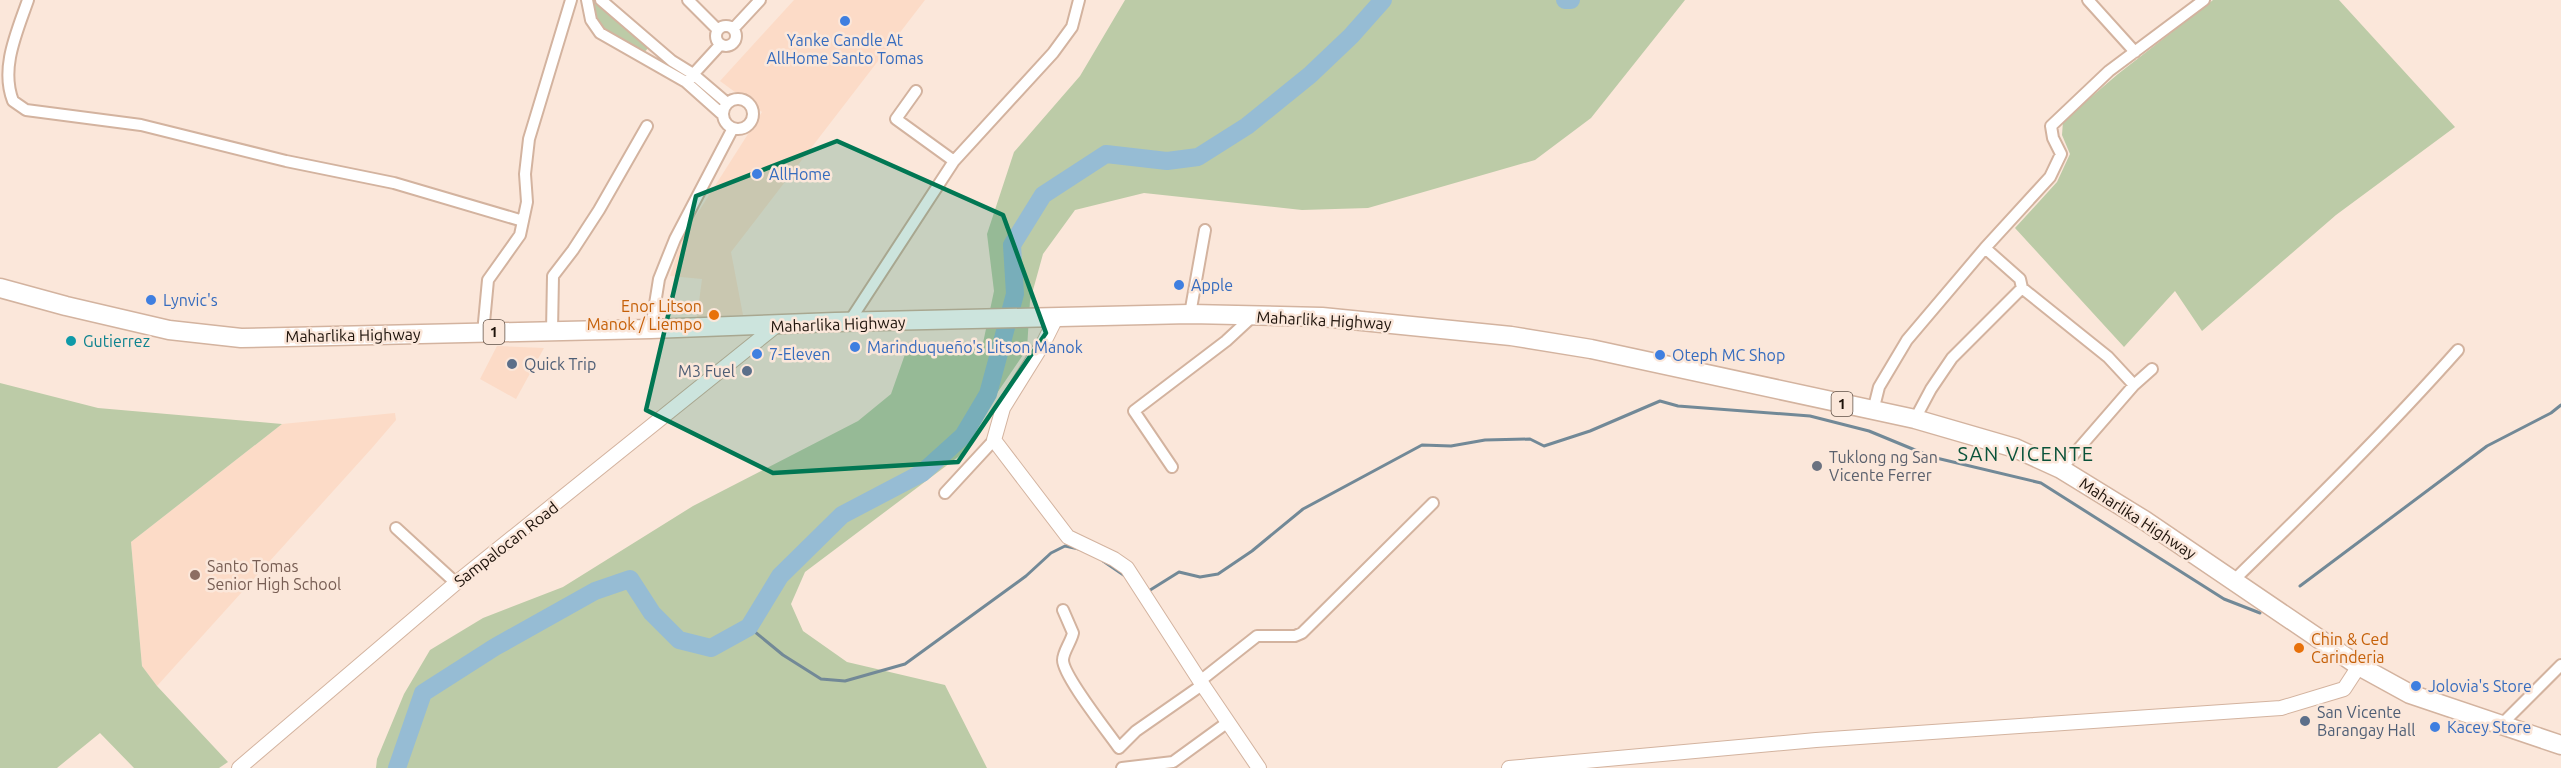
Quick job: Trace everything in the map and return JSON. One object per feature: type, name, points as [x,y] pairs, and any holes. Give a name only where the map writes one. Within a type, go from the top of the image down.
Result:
[{"type":"highway","name":"Maharlika Highway","points":[[0,288],[169,330],[240,338],[1190,314],[1322,317],[1511,336],[1591,349],[1916,419],[1994,440],[2061,469],[2144,520],[2359,666],[2410,694],[2561,745]]},
{"type":"street","points":[[27,0],[10,53],[7,80],[13,102],[26,110],[141,125],[285,161],[394,183],[523,221]]},
{"type":"street","points":[[483,333],[488,280],[520,235],[527,202],[525,174],[530,139],[572,0]]},
{"type":"street","points":[[587,0],[591,20],[600,33],[690,78],[727,103]]},
{"type":"street","points":[[601,0],[690,78],[723,115],[726,123],[733,128],[748,125],[752,118],[752,110],[742,99],[734,99],[727,103],[723,115]]},
{"type":"street","points":[[734,28],[759,0]]},
{"type":"street","points":[[849,322],[954,161],[1053,53],[1072,27],[1079,0]]},
{"type":"street","points":[[2088,0],[2135,52]]},
{"type":"street","points":[[1873,411],[1879,387],[1907,340],[1985,248],[2050,177],[2061,154],[2053,138],[2051,126],[2109,71],[2204,0]]},
{"type":"street","points":[[690,1],[717,28],[716,40],[720,45],[725,46],[734,42],[736,38],[734,28],[729,25],[717,28]]},
{"type":"street","points":[[690,78],[720,45]]},
{"type":"street","points":[[916,91],[896,119],[954,161]]},
{"type":"street","points":[[552,331],[552,276],[573,250],[599,210],[647,126]]},
{"type":"street","points":[[651,329],[659,279],[675,238],[733,128]]},
{"type":"street","points":[[1190,314],[1205,230]]},
{"type":"street","points":[[1985,248],[2020,279],[2022,288],[2108,357],[2134,385]]},
{"type":"street","points":[[1916,419],[1931,389],[1952,358],[2022,288]]},
{"type":"street","points":[[1172,467],[1134,411],[1226,341],[1253,316]]},
{"type":"street","points":[[945,493],[994,440],[1003,408],[1039,350],[1051,318]]},
{"type":"street","name":"Sampalocan Road","points":[[239,768],[456,583],[777,326]]},
{"type":"street","points":[[2233,581],[2389,428],[2458,350]]},
{"type":"street","points":[[2061,469],[2134,385],[2152,369]]},
{"type":"street","points":[[994,440],[1068,537],[1114,559],[1127,568],[1201,683],[1260,768]]},
{"type":"street","points":[[1063,610],[1073,633],[1063,657],[1065,667],[1119,748],[1136,731],[1201,683],[1257,636],[1295,636],[1302,633],[1433,503]]},
{"type":"street","points":[[396,528],[456,583]]},
{"type":"street","points":[[2500,726],[2561,665]]},
{"type":"street","points":[[1509,768],[1828,739],[2281,708],[2344,689],[2359,666]]},
{"type":"street","points":[[1122,768],[1173,762],[1228,722]]},
{"type":"highlighted area","points":[[837,141],[1003,215],[1046,333],[958,462],[773,473],[646,410],[696,196]]},
{"type":"shaded area","name":"AllHome","points":[[794,0],[925,0],[731,252],[743,315],[697,317],[702,279],[670,276],[683,236],[762,112],[720,81]]},
{"type":"shaded area","name":"Quick Trip","points":[[497,346],[544,348],[516,399],[480,379]]},
{"type":"shaded area","name":"Santo Tomas Senior High School","points":[[395,413],[396,420],[372,448],[157,686],[142,666],[131,542],[282,424]]},
{"type":"green space","points":[[599,0],[649,47],[642,55],[608,35],[602,28],[594,12],[593,1]]},
{"type":"green space","points":[[1125,0],[1685,0],[1591,118],[1535,160],[1368,208],[1302,210],[1144,193],[1075,210],[1043,254],[1030,301],[1027,349],[993,399],[962,454],[805,572],[791,604],[803,631],[847,662],[945,685],[987,768],[376,768],[377,759],[404,694],[430,650],[483,618],[563,587],[693,506],[858,421],[891,394],[909,343],[983,343],[994,291],[987,234],[1014,152],[1080,76]]},
{"type":"green space","points":[[2213,0],[2339,0],[2455,127],[2336,215],[2202,331],[2175,291],[2124,347],[2015,228],[2057,182],[2070,154],[2062,135],[2063,121],[2118,74]]},
{"type":"green space","points":[[0,383],[98,408],[282,424],[131,542],[142,666],[157,686],[228,762],[219,768],[134,768],[100,733],[57,768],[0,768]]},
{"type":"waterway","points":[[397,768],[423,693],[495,647],[595,591],[630,579],[652,613],[679,640],[711,648],[749,627],[780,576],[842,515],[922,473],[963,436],[988,394],[1015,294],[1012,245],[1043,195],[1106,154],[1167,161],[1198,157],[1247,126],[1310,75],[1351,36],[1383,0]]},
{"type":"waterway","points":[[1565,0],[1571,0]]},
{"type":"waterway","points":[[1147,592],[1179,572],[1200,577],[1218,574],[1252,551],[1303,509],[1422,445],[1451,446],[1485,440],[1530,439],[1544,446],[1590,431],[1660,401],[1678,406],[1810,416],[1869,431],[1932,457],[2041,483],[2224,599],[2260,613]]},
{"type":"waterway","points":[[2300,586],[2487,446],[2551,413],[2561,405]]},
{"type":"waterway","points":[[749,627],[783,655],[821,679],[845,681],[905,664],[1026,576],[1051,553],[1065,546],[1079,549]]},
{"type":"waterway","points":[[1103,561],[1125,576]]},
{"type":"place","name":"Yanke Candle At AllHome Santo Tomas","points":[[845,21]]},
{"type":"place","name":"AllHome","points":[[757,174]]},
{"type":"place","name":"Apple","points":[[1179,285]]},
{"type":"place","name":"Lynvic's","points":[[151,300]]},
{"type":"place","name":"Enor Litson Manok / Liempo","points":[[714,315]]},
{"type":"place","name":"Gutierrez","points":[[71,341]]},
{"type":"place","name":"Marinduqueño's Litson Manok","points":[[855,347]]},
{"type":"place","name":"7-Eleven","points":[[757,354]]},
{"type":"place","name":"Oteph MC Shop","points":[[1660,355]]},
{"type":"place","name":"Quick Trip","points":[[512,364]]},
{"type":"place","name":"M3 Fuel","points":[[747,371]]},
{"type":"place","name":"Tuklong ng San Vicente Ferrer","points":[[1817,466]]},
{"type":"place","name":"Santo Tomas Senior High School","points":[[195,575]]},
{"type":"place","name":"Chin & Ced Carinderia","points":[[2299,648]]},
{"type":"place","name":"Jolovia's Store","points":[[2416,686]]},
{"type":"place","name":"San Vicente Barangay Hall","points":[[2305,721]]},
{"type":"place","name":"Kacey Store","points":[[2435,727]]},
{"type":"district","name":"SAN VICENTE","points":[[2026,454]]}]
